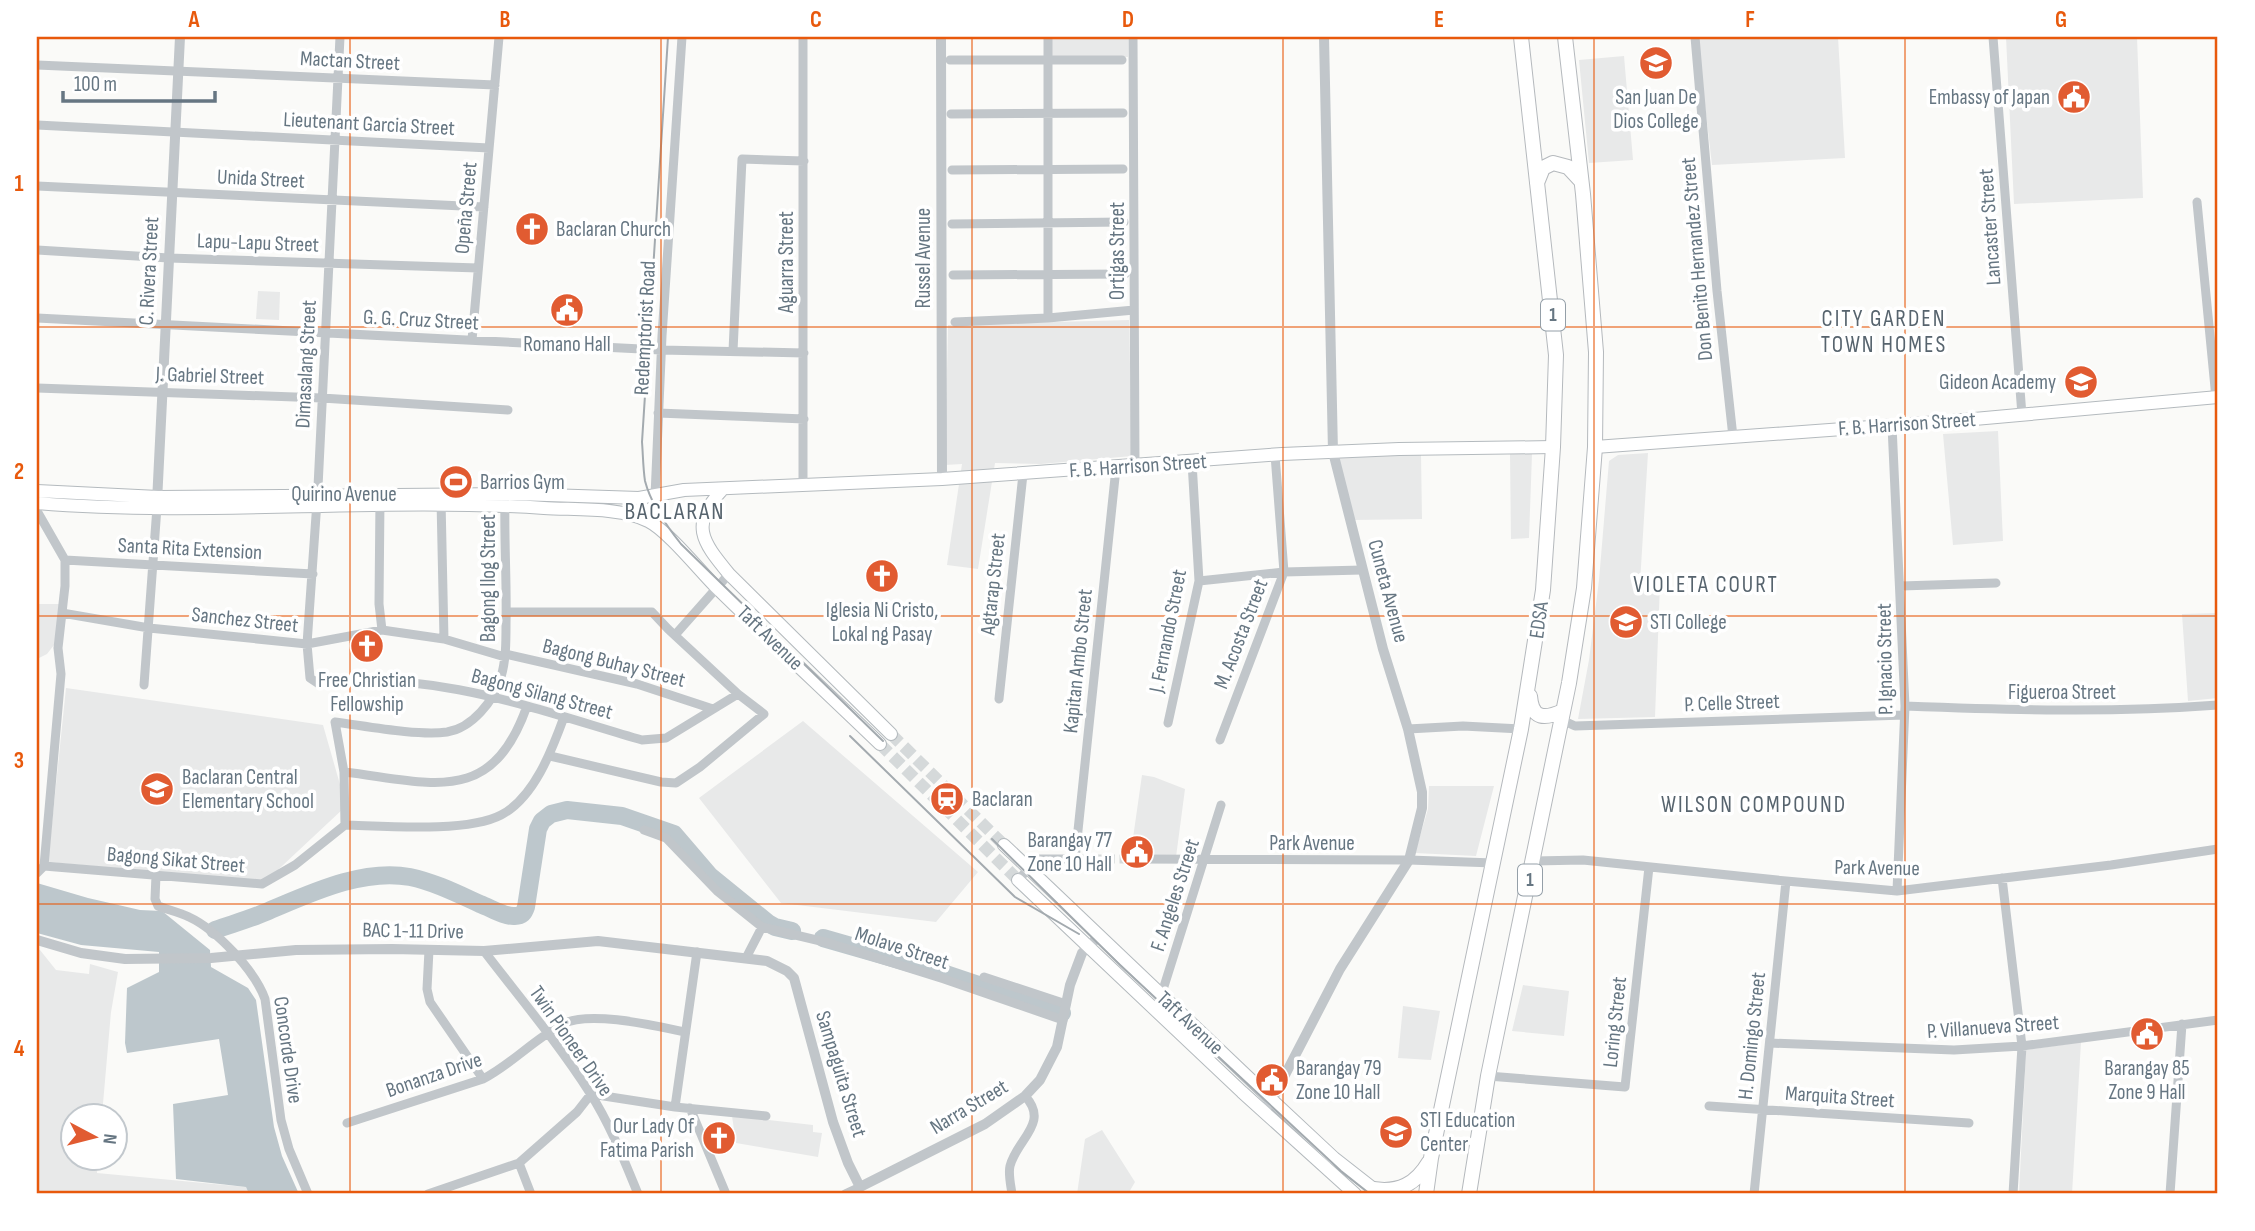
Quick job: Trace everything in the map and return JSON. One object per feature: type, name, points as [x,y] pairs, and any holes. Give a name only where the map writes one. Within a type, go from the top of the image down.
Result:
[{"type":"highway","name":"EDSA","points":[[1426,1194],[1431,1158],[1521,729],[1543,590],[1553,447],[1555,343],[1521,37]]},
{"type":"highway","name":"EDSA","points":[[1469,1194],[1488,1076],[1534,861],[1576,646],[1584,588],[1595,447],[1596,352],[1565,37]]},
{"type":"highway","points":[[1536,185],[1539,173],[1553,163],[1568,167],[1581,181]]},
{"type":"highway","points":[[1530,678],[1530,701],[1535,713],[1547,716],[1562,715]]},
{"type":"highway","points":[[1377,1192],[1399,1189],[1411,1184],[1421,1175],[1431,1158]]},
{"type":"main road","name":"F. B. Harrison Street","points":[[1595,447],[1892,426],[2217,397]]},
{"type":"main road","name":"F. B. Harrison Street","points":[[649,498],[684,490],[942,479],[1275,455],[1399,449],[1553,447]]},
{"type":"main road","name":"Taft Avenue","points":[[645,519],[661,531],[879,743],[889,732],[729,574],[707,546],[701,534],[708,507],[723,489]]},
{"type":"main road","name":"Quirino Avenue","points":[[37,491],[157,502]]},
{"type":"main road","name":"Quirino Avenue","points":[[37,500],[157,502],[649,498]]},
{"type":"main road","points":[[645,519],[643,508],[649,498]]},
{"type":"main road","name":"Quirino Avenue","points":[[505,500],[645,519]]},
{"type":"main road","name":"Taft Avenue","points":[[1004,845],[1334,1158],[1377,1192]]},
{"type":"main road","name":"Taft Avenue","points":[[1018,880],[1263,1112],[1355,1194]]},
{"type":"main road","points":[[1124,981],[1134,970]]},
{"type":"street","name":"C. Rivera Street","points":[[157,502],[180,37]]},
{"type":"street","name":"Dimasalang Street","points":[[323,684],[316,684],[310,678],[307,644],[341,37]]},
{"type":"street","name":"Opeña Street","points":[[472,340],[499,37]]},
{"type":"street","name":"Redemptorist Road","points":[[649,498],[681,37]]},
{"type":"street","name":"Aguarra Street","points":[[803,37],[803,486]]},
{"type":"street","name":"Russel Avenue","points":[[942,37],[942,479]]},
{"type":"street","points":[[1048,37],[1048,318]]},
{"type":"street","name":"Ortigas Street","points":[[1133,37],[1135,466]]},
{"type":"street","name":"Cuneta Avenue","points":[[1263,1112],[1272,1100],[1340,969],[1409,860],[1422,808],[1422,792],[1408,729],[1383,649],[1333,452],[1324,37]]},
{"type":"street","name":"Don Benito Hernandez Street","points":[[1695,37],[1732,437]]},
{"type":"street","name":"Lancaster Street","points":[[1993,37],[2022,415]]},
{"type":"street","points":[[950,60],[1122,60]]},
{"type":"street","name":"Mactan Street","points":[[37,65],[495,85]]},
{"type":"street","points":[[951,114],[1123,113]]},
{"type":"street","name":"Lieutenant Garcia Street","points":[[37,125],[489,148]]},
{"type":"street","points":[[733,351],[742,159],[804,161]]},
{"type":"street","points":[[952,170],[1123,169]]},
{"type":"street","name":"Unida Street","points":[[37,186],[484,207]]},
{"type":"street","points":[[2197,202],[2217,397]]},
{"type":"street","points":[[952,224],[1125,222]]},
{"type":"street","name":"Lapu-Lapu Street","points":[[37,250],[169,258],[478,268]]},
{"type":"street","points":[[953,275],[1125,274]]},
{"type":"street","points":[[955,322],[1048,318],[1135,310]]},
{"type":"street","name":"G. G. Cruz Street","points":[[37,318],[661,350],[804,353]]},
{"type":"street","name":"J. Gabriel Street","points":[[37,388],[322,398],[508,410]]},
{"type":"street","points":[[657,413],[804,419]]},
{"type":"street","name":"P. Ignacio Street","points":[[1892,426],[1905,711],[1897,891]]},
{"type":"street","name":"M. Acosta Street","points":[[1220,740],[1284,572],[1275,455]]},
{"type":"street","name":"J. Fernando Street","points":[[1168,723],[1199,581],[1192,462]]},
{"type":"street","name":"Kapitan Ambo Street","points":[[1028,868],[1038,859],[1077,859],[1116,468]]},
{"type":"street","name":"Agtarap Street","points":[[999,699],[1023,474]]},
{"type":"street","points":[[37,491],[37,500]]},
{"type":"street","points":[[441,499],[444,639]]},
{"type":"street","points":[[380,500],[379,604],[382,630]]},
{"type":"street","name":"Bagong Ilog Street","points":[[344,772],[335,722],[432,733],[450,732],[479,714],[492,696],[501,679],[505,656],[505,500]]},
{"type":"street","points":[[144,685],[157,502]]},
{"type":"street","points":[[37,513],[65,560],[58,648],[61,674],[40,870]]},
{"type":"street","name":"Santa Rita Extension","points":[[65,560],[313,573]]},
{"type":"street","points":[[1199,581],[1284,572],[1362,570]]},
{"type":"street","points":[[676,635],[729,574]]},
{"type":"street","points":[[1901,586],[1996,583]]},
{"type":"street","points":[[507,612],[647,611],[656,615],[738,694],[764,715],[676,783],[661,782],[550,756]]},
{"type":"street","name":"Sanchez Street","points":[[62,613],[149,628],[307,644],[382,630],[444,639],[505,656]]},
{"type":"street","name":"Bagong Buhay Street","points":[[505,656],[637,684],[713,709]]},
{"type":"street","name":"Bagong Silang Street","points":[[323,684],[380,681],[464,689],[642,740],[666,738],[738,694]]},
{"type":"street","name":"Figueroa Street","points":[[1905,711],[2063,712],[2218,705]]},
{"type":"street","points":[[527,706],[519,728],[500,758],[474,777],[460,781],[433,782],[344,772],[345,825],[443,827],[475,823],[500,816],[521,798],[550,756],[564,717]]},
{"type":"street","name":"P. Celle Street","points":[[1562,715],[1575,726],[1905,711]]},
{"type":"street","points":[[1408,729],[1463,726],[1521,729]]},
{"type":"street","name":"F. Angeles Street","points":[[1161,996],[1221,805]]},
{"type":"street","name":"Bagong Sikat Street","points":[[40,870],[156,875],[262,884],[295,865],[345,825]]},
{"type":"street","points":[[644,830],[666,838],[717,891],[762,927],[746,958]]},
{"type":"street","name":"Park Avenue","points":[[1534,861],[1583,860],[1897,891],[2111,866],[2218,849]]},
{"type":"street","name":"Park Avenue","points":[[1131,859],[1494,863]]},
{"type":"street","name":"Loring Street","points":[[1488,1076],[1625,1087],[1649,867]]},
{"type":"street","points":[[1018,880],[1028,868]]},
{"type":"street","name":"Concorde Drive","points":[[156,875],[155,899],[158,906],[190,917],[237,956],[260,985],[265,999],[281,1120],[289,1149],[308,1194]]},
{"type":"street","points":[[2002,878],[2022,1046],[2013,1194]]},
{"type":"street","name":"H. Domingo Street","points":[[1754,1194],[1786,881]]},
{"type":"street","name":"Molave Street","points":[[762,927],[829,943],[1063,1020]]},
{"type":"street","name":"Narra Street","points":[[845,1194],[985,1124],[1025,1096],[1040,1080],[1057,1047],[1075,967],[1082,953],[1099,936]]},
{"type":"street","name":"BAC 1-11 Drive","points":[[37,940],[81,953],[158,960],[296,950],[484,951],[597,942],[767,961],[788,971]]},
{"type":"street","points":[[429,950],[427,989],[430,1002],[483,1079]]},
{"type":"street","name":"Twin Pioneer Drive","points":[[484,951],[591,1094],[619,1147],[638,1194]]},
{"type":"street","points":[[675,1107],[697,952]]},
{"type":"street","name":"Sampaguita Street","points":[[788,971],[794,978],[833,1122],[860,1187]]},
{"type":"street","points":[[984,977],[1066,1004]]},
{"type":"street","name":"Bonanza Drive","points":[[347,1123],[483,1079],[500,1070],[565,1022],[586,1018],[627,1021],[685,1032]]},
{"type":"street","name":"P. Villanueva Street","points":[[1770,1043],[1954,1049],[2022,1046],[2218,1020]]},
{"type":"street","points":[[2169,1194],[2182,1024]]},
{"type":"street","points":[[432,1194],[519,1163],[577,1112],[591,1094],[675,1107],[766,1116]]},
{"type":"street","points":[[1012,1194],[1009,1168],[1036,1118],[1034,1105],[1025,1096]]},
{"type":"street","name":"Marquita Street","points":[[1709,1105],[1969,1123]]},
{"type":"street","points":[[690,1108],[726,1194]]},
{"type":"street","points":[[519,1163],[531,1194]]},
{"type":"shaded area","points":[[1052,37],[1128,37],[1128,57],[1052,57]]},
{"type":"shaded area","points":[[1697,37],[1838,37],[1845,158],[1712,165]]},
{"type":"shaded area","name":"Embassy of Japan","points":[[2006,37],[2137,37],[2143,198],[2014,204]]},
{"type":"shaded area","points":[[1624,56],[1633,160],[1589,163],[1579,60]]},
{"type":"shaded area","points":[[258,291],[280,292],[279,320],[256,319]]},
{"type":"shaded area","points":[[1129,320],[1132,456],[1041,464],[995,463],[978,569],[947,565],[962,464],[945,465],[948,325]]},
{"type":"shaded area","points":[[1998,431],[2003,541],[1953,545],[1943,434]]},
{"type":"shaded area","name":"STI College","points":[[1648,453],[1640,583],[1660,584],[1655,717],[1578,719],[1599,580],[1609,461],[1618,455]]},
{"type":"shaded area","points":[[1510,454],[1532,454],[1529,538],[1511,539]]},
{"type":"shaded area","points":[[1338,455],[1421,455],[1422,519],[1354,520]]},
{"type":"shaded area","points":[[37,604],[61,604],[54,645],[47,654],[37,659]]},
{"type":"shaded area","points":[[2218,613],[2218,698],[2188,701],[2182,614]]},
{"type":"shaded area","name":"Baclaran Central Elementary School","points":[[66,688],[323,725],[344,808],[266,881],[48,862]]},
{"type":"shaded area","points":[[803,721],[978,872],[936,922],[781,903],[699,798]]},
{"type":"shaded area","points":[[1142,775],[1185,789],[1176,857],[1143,854],[1144,847],[1132,845]]},
{"type":"shaded area","points":[[1429,786],[1494,786],[1476,856],[1415,853],[1428,809]]},
{"type":"shaded area","points":[[37,883],[140,910],[162,911],[210,950],[211,967],[248,988],[256,1000],[274,1127],[282,1156],[299,1194],[249,1194],[246,1187],[176,1179],[173,1104],[228,1095],[219,1039],[127,1053],[127,988],[159,972],[159,952],[81,945],[37,933]]},
{"type":"shaded area","points":[[37,949],[56,970],[89,974],[90,964],[118,972],[111,1012],[103,1102],[60,1102],[60,1172],[97,1172],[246,1187],[249,1194],[37,1194]]},
{"type":"shaded area","points":[[1523,985],[1569,991],[1564,1036],[1512,1031]]},
{"type":"shaded area","points":[[1403,1006],[1440,1011],[1431,1060],[1398,1058]]},
{"type":"shaded area","points":[[2081,1042],[2072,1194],[2019,1194],[2026,1050]]},
{"type":"shaded area","points":[[732,1116],[813,1125],[813,1132],[822,1133],[818,1157],[736,1143]]},
{"type":"shaded area","points":[[1102,1130],[1135,1182],[1128,1194],[1077,1194],[1085,1139]]},
{"type":"waterway","points":[[215,930],[336,884],[392,875],[428,882],[502,914],[519,915],[526,907],[538,829],[542,821],[551,814],[567,810],[622,816],[674,834],[710,876],[768,923],[792,931]]},
{"type":"waterway","points":[[823,938],[931,969],[1062,1013]]},
{"type":"tunnel","points":[[891,734],[1004,845]]},
{"type":"tunnel","points":[[880,744],[1018,880]]},
{"type":"tunnel","points":[[1079,859],[1131,859]]},
{"type":"tram line","points":[[668,37],[642,442],[645,481],[660,514],[681,544],[883,741]]},
{"type":"tram line","points":[[850,736],[1015,897],[1079,934]]},
{"type":"tram line","points":[[992,839],[1120,965],[1341,1171],[1370,1194]]},
{"type":"place","name":"San Juan De Dios College","points":[[1656,63]]},
{"type":"place","name":"Embassy of Japan","points":[[2074,97]]},
{"type":"place","name":"Baclaran Church","points":[[532,229]]},
{"type":"place","name":"Romano Hall","points":[[567,310]]},
{"type":"place","name":"Gideon Academy","points":[[2081,382]]},
{"type":"place","name":"Barrios Gym","points":[[456,482]]},
{"type":"place","name":"Iglesia Ni Cristo, Lokal ng Pasay","points":[[882,576]]},
{"type":"place","name":"STI College","points":[[1626,622]]},
{"type":"place","name":"Free Christian Fellowship","points":[[367,646]]},
{"type":"place","name":"Baclaran Central Elementary School","points":[[157,789]]},
{"type":"place","name":"Baclaran","points":[[947,799]]},
{"type":"place","name":"Barangay 77 Zone 10 Hall","points":[[1137,852]]},
{"type":"place","name":"Barangay 85 Zone 9 Hall","points":[[2147,1034]]},
{"type":"place","name":"Barangay 79 Zone 10 Hall","points":[[1272,1080]]},
{"type":"place","name":"STI Education Center","points":[[1396,1132]]},
{"type":"place","name":"Our Lady Of Fatima Parish","points":[[719,1138]]},
{"type":"district","name":"CITY GARDEN TOWN HOMES","points":[[1884,332]]},
{"type":"district","name":"BACLARAN","points":[[675,511]]},
{"type":"district","name":"VIOLETA COURT","points":[[1706,585]]},
{"type":"district","name":"WILSON COMPOUND","points":[[1754,805]]}]
